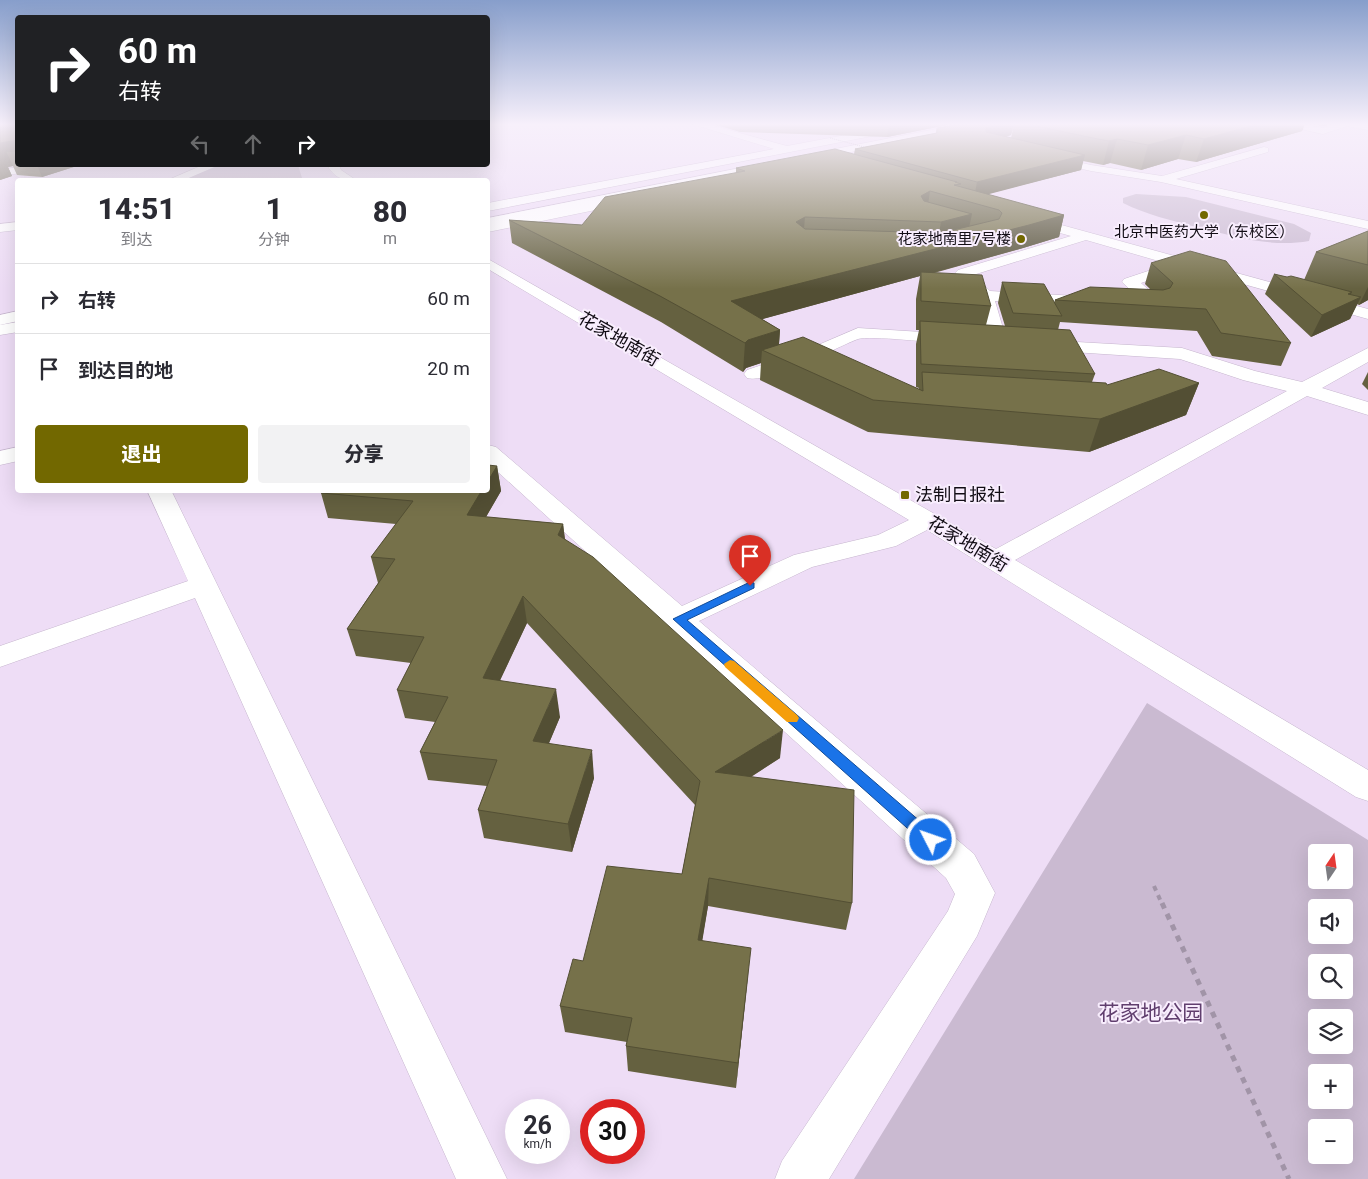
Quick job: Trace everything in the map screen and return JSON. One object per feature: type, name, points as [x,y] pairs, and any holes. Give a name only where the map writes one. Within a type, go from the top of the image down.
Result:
[{"type":"street","points":[[9,179],[14,185]]},
{"type":"street","points":[[490,207],[658,179]]},
{"type":"street","points":[[490,214],[675,179]]},
{"type":"street","points":[[490,222],[691,179]]},
{"type":"street","points":[[490,228],[700,179]]},
{"type":"street","points":[[1161,179],[1368,225]]},
{"type":"street","points":[[1010,214],[1368,314]]},
{"type":"street","points":[[0,228],[15,226]]},
{"type":"street","points":[[998,342],[985,296],[963,273],[1086,236]]},
{"type":"street","points":[[1127,303],[1156,305],[1130,282],[1185,263]]},
{"type":"street","name":"花家地南街","points":[[490,264],[996,560],[1368,787]]},
{"type":"street","points":[[985,296],[1108,302]]},
{"type":"street","points":[[0,309],[15,306]]},
{"type":"street","points":[[0,320],[15,317]]},
{"type":"street","points":[[0,330],[15,327]]},
{"type":"street","points":[[754,374],[811,355],[858,333],[1182,354],[1250,376],[1306,389],[1368,409]]},
{"type":"street","points":[[996,560],[1368,354]]},
{"type":"street","points":[[811,355],[829,364]]},
{"type":"street","points":[[1192,376],[1219,366]]},
{"type":"street","points":[[490,454],[960,866],[975,893],[963,923],[800,1179]]},
{"type":"street","points":[[0,458],[15,455]]},
{"type":"street","points":[[160,493],[482,1179]]},
{"type":"street","points":[[679,619],[803,561],[888,541],[928,520]]},
{"type":"street","points":[[0,657],[204,585]]},
{"type":"path","points":[[1154,886],[1289,1179]]},
{"type":"green space","points":[[1136,194],[1186,197],[1294,224],[1311,233],[1309,241],[1295,243],[1266,242],[1238,237],[1159,217],[1123,203],[1123,198]]},
{"type":"green space","name":"花家地公园","points":[[1147,703],[1368,840],[1368,1179],[854,1179]]},
{"type":"building","points":[[702,179],[946,179],[961,184],[954,185],[1064,215],[731,301],[780,330],[748,340],[745,343],[660,296],[509,220],[582,225],[605,197]],"holes":[[[930,191],[999,210],[1002,213],[999,219],[941,233],[805,229],[796,222],[805,217],[941,222],[972,214],[924,201],[921,196]]]},
{"type":"building","points":[[966,179],[989,179],[977,182]]},
{"type":"building","points":[[1368,231],[1368,265],[1316,252]]},
{"type":"building","points":[[1190,251],[1226,261],[1291,343],[1221,333],[1206,309],[1055,300],[1090,287],[1163,290],[1170,288],[1173,283],[1151,263]]},
{"type":"building","points":[[921,272],[982,275],[991,306],[921,301]]},
{"type":"building","points":[[1274,274],[1291,276],[1352,292],[1348,294],[1361,297],[1322,315]]},
{"type":"building","points":[[1002,282],[1044,284],[1062,316],[1013,313]]},
{"type":"building","points":[[920,321],[1070,330],[1095,374],[921,364]]},
{"type":"building","points":[[803,337],[923,391],[922,372],[1106,383],[1107,385],[1159,369],[1199,383],[1100,419],[873,400],[762,350]]},
{"type":"building","points":[[490,465],[497,466],[490,478]]},
{"type":"building","points":[[321,493],[480,493],[467,515],[563,524],[558,535],[593,557],[783,730],[715,772],[854,790],[852,903],[709,878],[698,940],[751,948],[738,1063],[626,1046],[632,1018],[560,1006],[573,959],[583,961],[607,866],[682,874],[700,781],[523,596],[483,678],[556,689],[533,741],[592,750],[568,824],[478,810],[497,760],[420,752],[448,697],[397,690],[424,637],[347,629],[395,559],[371,557],[413,501]]},
{"type":"slow traffic","points":[[730,664],[792,718]]},
{"type":"place","name":"北京中医药大学（东校区）","points":[[1204,215]]},
{"type":"place","name":"花家地南里7号楼","points":[[1021,239]]},
{"type":"place","name":"法制日报社","points":[[905,495]]},
{"type":"route","points":[[750,586],[679,619],[931,840]]}]
